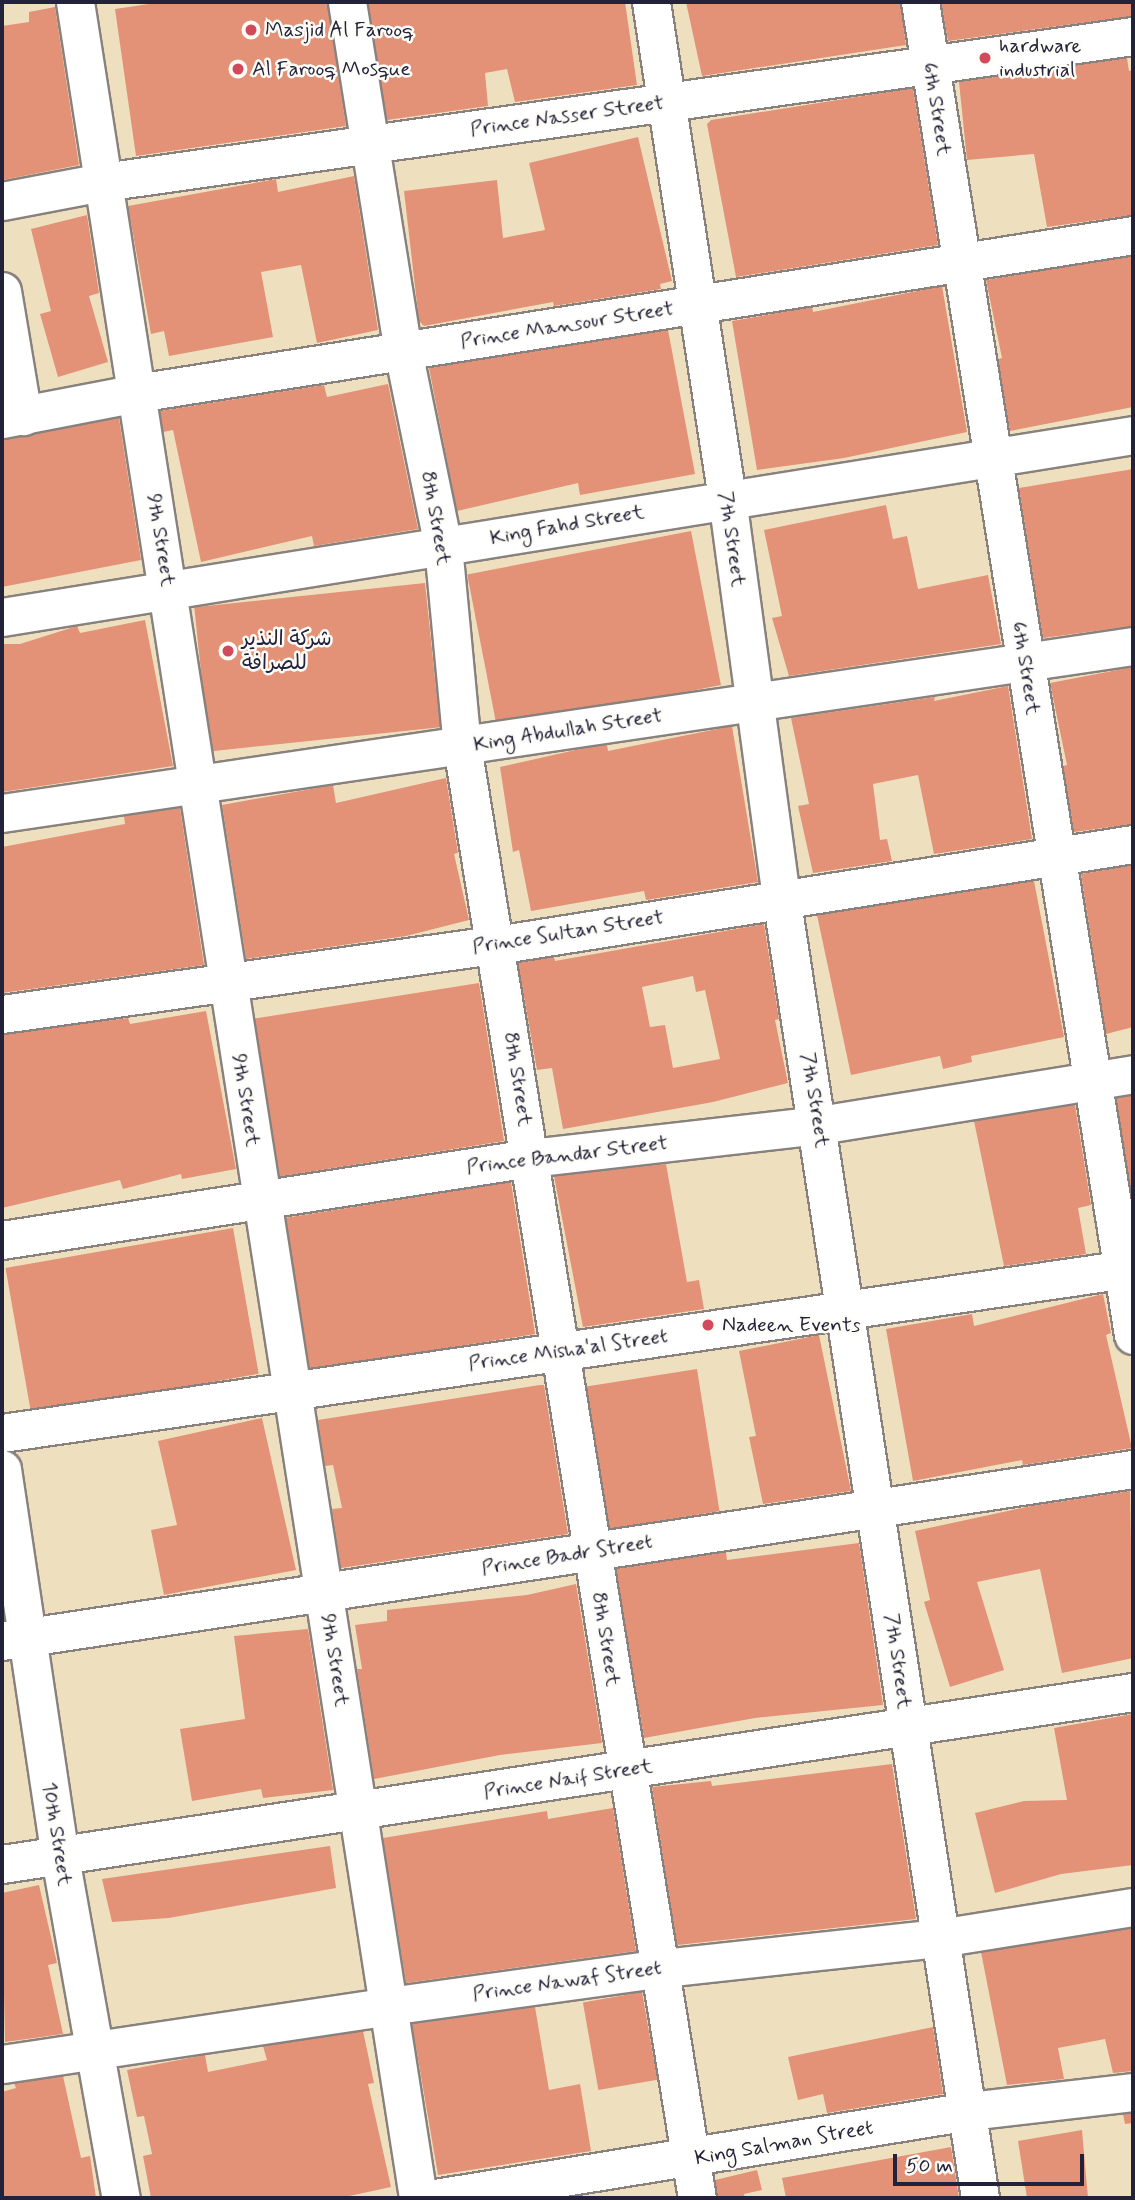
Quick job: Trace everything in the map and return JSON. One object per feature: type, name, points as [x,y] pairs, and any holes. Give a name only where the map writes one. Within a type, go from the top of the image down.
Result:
[{"type":"street","name":"9th Street","points":[[75,2],[169,588],[418,2198]]},
{"type":"street","name":"8th Street","points":[[347,2],[403,351],[443,546],[462,746],[627,1770],[663,1968],[696,2198]]},
{"type":"street","name":"7th Street","points":[[651,2],[727,498],[781,896],[819,1125],[980,2198]]},
{"type":"street","name":"6th Street","points":[[920,2],[1024,661],[1128,1268],[1133,1335]]},
{"type":"street","name":"Prince Nasser Street","points":[[2,201],[103,182],[1133,36]]},
{"type":"street","name":"Prince Mansour Street","points":[[12,418],[137,393],[1133,235]]},
{"type":"street","points":[[2,291],[12,418]]},
{"type":"street","name":"King Fahd Street","points":[[2,617],[993,455],[1133,435]]},
{"type":"street","name":"King Abdullah Street","points":[[2,813],[1133,646]]},
{"type":"street","name":"Prince Sultan Street","points":[[2,1014],[228,979],[496,945],[781,896],[1133,844]]},
{"type":"street","name":"Prince Bandar Street","points":[[2,1240],[530,1158],[819,1125],[1133,1074]]},
{"type":"street","name":"Prince Misha'al Street","points":[[2,1433],[1128,1268]]},
{"type":"street","name":"10th Street","points":[[2,1469],[15,1639],[60,1857],[121,2198]]},
{"type":"street","name":"Prince Badr Street","points":[[15,1639],[1133,1469]]},
{"type":"street","name":"Prince Naif Street","points":[[2,1864],[1133,1692]]},
{"type":"street","name":"Prince Nawaf Street","points":[[2,2064],[389,2006],[663,1968],[939,1938],[1133,1907]]},
{"type":"street","name":"King Salman Street","points":[[435,2198],[691,2159],[969,2111],[1133,2092]]},
{"type":"building","name":"Al Farooq Mosque","points":[[162,2],[327,2],[346,126],[136,156],[115,9]]},
{"type":"building","points":[[368,2],[625,2],[637,85],[515,102],[507,69],[485,73],[488,106],[387,120]]},
{"type":"building","points":[[686,2],[900,2],[906,45],[702,76]]},
{"type":"building","points":[[941,2],[1133,2],[1133,16],[948,41]]},
{"type":"building","points":[[55,7],[79,165],[3,180],[2,26],[29,22],[29,12]]},
{"type":"building","points":[[1127,58],[1129,71],[1133,70],[1133,215],[1047,227],[1034,154],[967,160],[959,82]]},
{"type":"building","points":[[913,88],[938,245],[736,277],[707,124],[711,120]]},
{"type":"building","points":[[638,137],[672,281],[660,284],[661,289],[554,306],[553,302],[424,326],[419,321],[404,191],[497,180],[503,238],[545,230],[529,163]]},
{"type":"building","points":[[354,176],[378,330],[317,343],[301,265],[261,272],[273,337],[169,356],[164,331],[151,334],[128,206],[276,179],[278,192]]},
{"type":"building","points":[[87,215],[99,293],[89,296],[108,362],[58,377],[40,314],[51,311],[31,229]]},
{"type":"building","points":[[1133,256],[1133,407],[1010,431],[998,359],[1002,358],[986,280]]},
{"type":"building","points":[[942,286],[967,432],[844,458],[757,470],[732,321],[812,307],[813,312]]},
{"type":"building","points":[[668,330],[695,474],[580,495],[578,483],[457,511],[429,368]]},
{"type":"building","points":[[388,384],[418,529],[314,546],[312,536],[201,562],[173,430],[163,432],[160,411],[324,385],[327,397]]},
{"type":"building","points":[[119,418],[141,560],[2,587],[2,439]]},
{"type":"building","points":[[1133,469],[1133,626],[1043,638],[1019,488]]},
{"type":"building","points":[[886,505],[893,539],[907,536],[918,589],[988,575],[1001,644],[789,676],[772,618],[782,616],[764,530]]},
{"type":"building","points":[[691,531],[721,685],[497,729],[467,575]]},
{"type":"building","points":[[425,583],[440,727],[209,751],[194,607]]},
{"type":"building","points":[[145,620],[173,766],[2,792],[2,644],[20,644],[77,626],[80,633]]},
{"type":"building","points":[[1133,667],[1133,824],[1074,832],[1063,766],[1067,765],[1050,683]]},
{"type":"building","points":[[1008,686],[1032,839],[934,854],[918,775],[873,784],[880,840],[887,839],[892,861],[813,873],[798,806],[809,804],[791,718],[935,697],[934,701]]},
{"type":"building","points":[[732,726],[758,882],[646,900],[644,891],[531,911],[519,850],[513,852],[500,767],[580,749],[607,745],[608,751]]},
{"type":"building","points":[[446,778],[458,853],[454,854],[469,920],[406,936],[246,959],[222,805],[333,785],[336,803]]},
{"type":"building","points":[[180,808],[204,965],[2,993],[2,847],[125,824],[124,816]]},
{"type":"building","points":[[1133,865],[1133,1027],[1106,1034],[1081,874]]},
{"type":"building","points":[[1034,881],[1064,1037],[971,1056],[972,1062],[943,1069],[940,1056],[851,1075],[817,915]]},
{"type":"building","points":[[764,924],[779,1019],[775,1020],[788,1083],[713,1102],[563,1129],[552,1068],[537,1070],[518,963],[554,957],[555,961]],"holes":[[[693,976],[696,992],[705,990],[720,1059],[673,1068],[665,1025],[650,1027],[642,987]]]},
{"type":"building","points":[[479,983],[504,1141],[280,1177],[255,1019]]},
{"type":"building","points":[[206,1011],[236,1169],[182,1179],[181,1174],[123,1189],[120,1180],[2,1208],[2,1034],[128,1018],[130,1024]]},
{"type":"building","points":[[1133,1095],[1133,1197],[1132,1197],[1116,1098]]},
{"type":"building","points":[[1075,1105],[1091,1205],[1078,1208],[1086,1254],[1004,1266],[974,1121]]},
{"type":"building","points":[[666,1164],[687,1282],[699,1280],[704,1309],[583,1327],[554,1176]]},
{"type":"building","points":[[511,1182],[535,1334],[310,1370],[286,1218]]},
{"type":"building","points":[[233,1228],[259,1374],[31,1414],[6,1268]]},
{"type":"building","points":[[1103,1294],[1111,1333],[1106,1335],[1132,1448],[1023,1465],[1022,1460],[913,1481],[886,1329],[972,1314],[974,1326]]},
{"type":"building","points":[[819,1335],[851,1491],[763,1504],[749,1437],[756,1436],[739,1351]]},
{"type":"building","points":[[697,1369],[720,1511],[609,1529],[586,1387]]},
{"type":"building","points":[[544,1385],[568,1534],[341,1568],[332,1509],[342,1508],[333,1465],[325,1466],[318,1420]]},
{"type":"building","points":[[262,1418],[296,1570],[164,1595],[151,1530],[177,1525],[158,1441]]},
{"type":"building","points":[[1130,1491],[1133,1658],[1062,1673],[1040,1569],[977,1582],[1004,1670],[950,1687],[924,1602],[930,1600],[915,1531],[1031,1506]]},
{"type":"building","points":[[859,1543],[883,1705],[755,1718],[644,1738],[616,1569],[726,1552],[727,1560]]},
{"type":"building","points":[[576,1584],[602,1743],[500,1755],[374,1779],[357,1669],[362,1669],[355,1625],[387,1621],[387,1610],[527,1595]]},
{"type":"building","points":[[308,1629],[333,1790],[263,1798],[261,1789],[192,1801],[180,1729],[245,1719],[234,1636]]},
{"type":"building","points":[[1133,1714],[1133,1865],[1061,1874],[995,1893],[975,1813],[1024,1801],[1067,1800],[1054,1728]]},
{"type":"building","points":[[892,1764],[916,1919],[677,1945],[652,1787],[711,1781],[712,1786]]},
{"type":"building","points":[[613,1808],[636,1951],[406,1983],[383,1838],[547,1811],[548,1819]]},
{"type":"building","points":[[330,1846],[336,1888],[169,1918],[112,1922],[102,1879]]},
{"type":"building","points":[[39,1885],[57,1963],[48,1965],[63,2034],[5,2042],[2,1893]]},
{"type":"building","points":[[1133,1928],[1133,2071],[1113,2073],[1105,2039],[1058,2048],[1064,2079],[1007,2085],[981,1952]]},
{"type":"building","points":[[642,1992],[657,2080],[598,2090],[583,2002]]},
{"type":"building","points":[[535,2007],[549,2090],[580,2084],[591,2151],[438,2175],[412,2024]]},
{"type":"building","points":[[933,2027],[943,2094],[827,2113],[823,2094],[798,2100],[788,2057]]},
{"type":"building","points":[[363,2031],[374,2083],[368,2084],[391,2187],[340,2198],[151,2198],[143,2156],[152,2154],[144,2116],[137,2117],[127,2070],[205,2055],[208,2072],[267,2060],[263,2046]]},
{"type":"building","points":[[63,2076],[81,2158],[90,2156],[96,2198],[2,2198],[2,2092],[16,2088],[14,2083]]},
{"type":"building","points":[[1133,2113],[1133,2123],[1125,2124],[1123,2114]]},
{"type":"building","points":[[1082,2130],[1088,2198],[1027,2198],[1018,2141]]},
{"type":"building","points":[[951,2147],[959,2198],[786,2198],[782,2178]]},
{"type":"building","points":[[757,2170],[762,2190],[744,2194],[745,2198],[717,2198],[715,2180]]},
{"type":"place","name":"Masjid Al Farooq","points":[[251,30]]},
{"type":"place","name":"hardware industrial","points":[[985,58]]},
{"type":"place","name":"Al Farooq Mosque","points":[[238,69]]},
{"type":"place","name":"شركة النذير للصرافة","points":[[228,651]]},
{"type":"place","name":"Nadeen Events","points":[[708,1325]]}]
